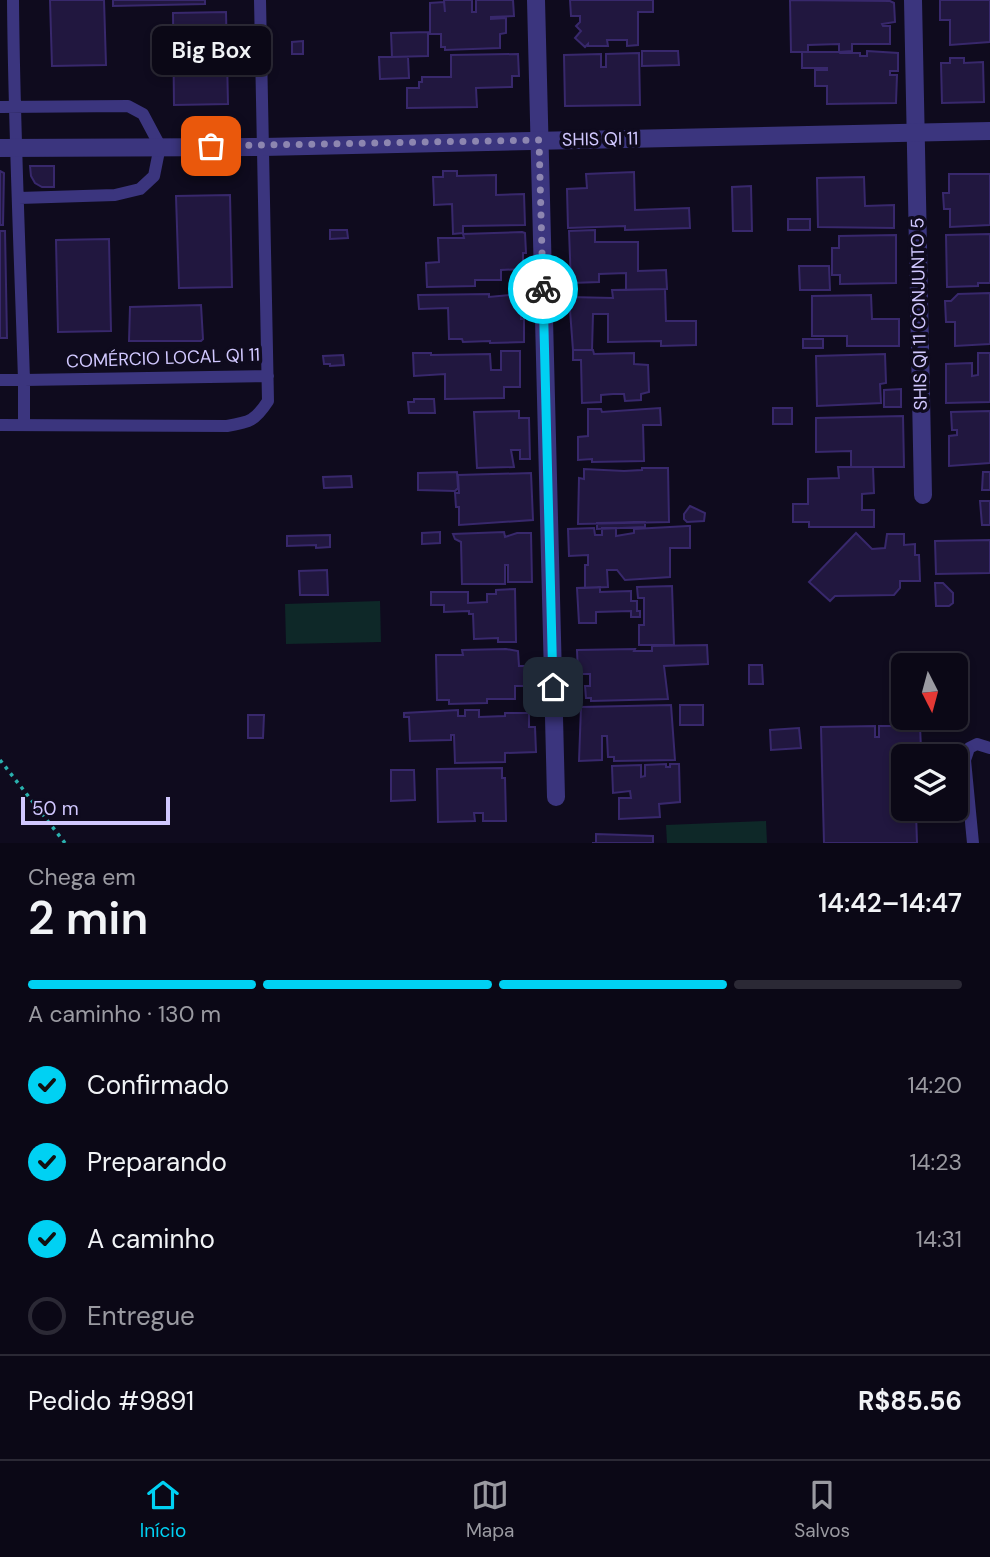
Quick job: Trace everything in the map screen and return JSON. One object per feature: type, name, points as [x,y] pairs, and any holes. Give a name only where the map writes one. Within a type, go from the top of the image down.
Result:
[{"type":"street","points":[[536,0],[556,797]]},
{"type":"street","name":"SHIS QI 11 CONJUNTO 5","points":[[913,0],[923,495]]},
{"type":"street","name":"SHIS QI 11","points":[[8,148],[263,146],[990,131]]},
{"type":"lane","points":[[13,0],[7,62],[14,107],[8,148],[19,198],[24,425]]},
{"type":"lane","name":"COMÉRCIO LOCAL QI 11","points":[[0,380],[268,376],[260,0]]},
{"type":"lane","points":[[0,107],[128,106],[143,114],[160,146],[154,176],[140,189],[115,195],[19,198]]},
{"type":"lane","points":[[0,425],[227,426],[246,423],[258,417],[268,401],[268,376]]},
{"type":"lane","points":[[972,843],[965,760],[969,748],[977,744],[990,748]]},
{"type":"path","points":[[0,760],[65,843]]},
{"type":"green space","points":[[380,601],[381,642],[286,644],[285,604]]},
{"type":"green space","points":[[766,821],[767,843],[667,843],[666,825]]},
{"type":"building","points":[[50,0],[104,0],[106,65],[52,66]]},
{"type":"building","points":[[113,0],[205,0],[205,4],[113,6]]},
{"type":"building","points":[[444,0],[472,0],[472,12],[476,12],[476,0],[513,0],[514,16],[491,17],[506,18],[506,33],[500,34],[500,48],[445,50],[445,47],[441,47],[441,34],[430,34],[430,3],[444,2],[445,12]]},
{"type":"building","points":[[570,0],[653,0],[653,12],[638,12],[638,45],[627,46],[627,40],[607,40],[608,46],[588,44],[585,47],[575,38],[581,31],[576,26],[580,22],[580,16],[571,16]]},
{"type":"building","points":[[790,0],[890,1],[894,3],[895,22],[882,24],[890,26],[890,44],[852,44],[852,51],[839,52],[839,44],[808,45],[808,52],[791,52]]},
{"type":"building","points":[[940,0],[990,0],[990,42],[950,45],[950,20],[940,20]]},
{"type":"building","points":[[226,12],[228,104],[174,105],[173,13]]},
{"type":"building","points":[[230,32],[238,32],[238,54],[230,54]]},
{"type":"building","points":[[428,32],[428,56],[392,57],[391,33]]},
{"type":"building","points":[[303,41],[303,54],[292,54],[292,42]]},
{"type":"building","points":[[642,51],[678,51],[679,65],[642,66]]},
{"type":"building","points":[[867,51],[898,53],[898,71],[890,71],[890,75],[897,75],[896,103],[827,104],[827,86],[815,86],[815,70],[827,68],[802,68],[802,52],[860,53],[860,56],[867,56]]},
{"type":"building","points":[[639,53],[640,105],[565,106],[564,55],[601,54],[601,67],[606,67],[606,54]]},
{"type":"building","points":[[518,54],[519,76],[512,76],[512,87],[476,88],[477,107],[407,108],[407,88],[419,88],[422,77],[451,77],[451,55]]},
{"type":"building","points":[[379,57],[408,57],[409,78],[380,79]]},
{"type":"building","points":[[950,58],[964,58],[964,63],[983,62],[984,102],[942,103],[941,63],[950,63]]},
{"type":"building","points":[[30,166],[54,166],[54,187],[42,187],[35,183]]},
{"type":"building","points":[[0,171],[4,173],[3,225],[0,225]]},
{"type":"building","points":[[443,171],[457,171],[457,176],[496,175],[496,195],[524,194],[525,225],[463,226],[463,233],[453,234],[452,204],[434,205],[433,177],[443,177]]},
{"type":"building","points":[[634,172],[635,210],[689,208],[690,228],[568,228],[567,189],[587,188],[586,174]]},
{"type":"building","points":[[949,174],[990,174],[990,225],[950,227],[950,209],[944,209],[943,193],[949,193]]},
{"type":"building","points":[[864,177],[865,206],[894,205],[894,228],[818,227],[817,178]]},
{"type":"building","points":[[751,186],[752,231],[733,231],[732,187]]},
{"type":"building","points":[[230,195],[232,287],[179,288],[176,196]]},
{"type":"building","points":[[788,219],[810,219],[810,230],[788,230]]},
{"type":"building","points":[[330,230],[347,230],[348,238],[330,239]]},
{"type":"building","points":[[595,230],[595,242],[638,242],[638,271],[666,270],[667,289],[626,290],[626,273],[599,274],[599,282],[571,283],[569,231]]},
{"type":"building","points":[[0,231],[5,231],[7,338],[0,338]]},
{"type":"building","points":[[525,233],[526,253],[523,253],[523,269],[501,270],[501,280],[475,280],[475,286],[427,287],[426,263],[439,262],[438,238],[464,238],[463,234]]},
{"type":"building","points":[[990,234],[990,283],[947,287],[946,235]]},
{"type":"building","points":[[896,235],[896,283],[840,284],[840,275],[832,275],[832,248],[839,248],[839,236]]},
{"type":"building","points":[[109,239],[111,331],[58,332],[56,240]]},
{"type":"building","points":[[799,266],[829,266],[830,290],[800,290]]},
{"type":"building","points":[[665,289],[666,321],[696,321],[696,345],[661,346],[661,341],[608,342],[608,314],[593,314],[592,350],[573,350],[569,297],[613,298],[612,290]]},
{"type":"building","points":[[990,293],[990,344],[955,346],[955,322],[946,322],[945,301],[951,301],[958,294]]},
{"type":"building","points":[[489,294],[489,297],[520,294],[524,342],[463,342],[462,339],[449,339],[448,308],[419,309],[418,295]]},
{"type":"building","points":[[871,295],[872,319],[899,319],[899,346],[847,346],[847,336],[812,336],[812,296]]},
{"type":"building","points":[[201,305],[201,341],[129,341],[130,307]]},
{"type":"building","points":[[803,339],[823,339],[823,348],[803,348]]},
{"type":"building","points":[[573,350],[593,350],[594,354],[634,353],[634,364],[648,365],[649,392],[641,394],[641,400],[625,401],[624,394],[613,394],[601,395],[601,402],[582,403],[581,360],[573,360]]},
{"type":"building","points":[[501,351],[520,351],[520,387],[504,387],[504,398],[445,399],[445,374],[414,376],[413,353],[490,354],[491,370],[501,370]]},
{"type":"building","points":[[978,353],[990,353],[990,402],[946,403],[946,364],[972,363],[972,376],[978,375]]},
{"type":"building","points":[[885,354],[886,383],[880,384],[881,403],[817,406],[816,356]]},
{"type":"building","points":[[343,355],[344,365],[324,364],[323,356]]},
{"type":"building","points":[[901,389],[901,407],[884,407],[884,390]]},
{"type":"building","points":[[414,399],[434,399],[435,413],[409,413],[408,402],[414,402]]},
{"type":"building","points":[[660,408],[661,425],[643,425],[644,461],[578,460],[578,437],[588,436],[588,409],[601,409],[602,412]]},
{"type":"building","points":[[773,408],[792,408],[792,424],[773,424]]},
{"type":"building","points":[[519,411],[519,418],[529,418],[530,459],[520,459],[520,450],[511,450],[514,467],[477,468],[474,412]]},
{"type":"building","points":[[990,411],[990,463],[949,466],[949,436],[957,435],[957,430],[952,430],[951,412]]},
{"type":"building","points":[[903,416],[904,467],[851,467],[851,451],[816,452],[816,418]]},
{"type":"building","points":[[838,467],[873,467],[874,493],[862,494],[862,510],[874,510],[874,527],[809,527],[809,522],[793,522],[793,504],[808,504],[808,479],[839,478]]},
{"type":"building","points":[[668,468],[669,522],[578,524],[579,478],[584,479],[584,469],[624,471]]},
{"type":"building","points":[[457,472],[458,488],[455,491],[418,490],[418,473]]},
{"type":"building","points":[[983,472],[990,472],[990,490],[982,490]]},
{"type":"building","points":[[531,473],[533,520],[459,525],[459,507],[456,507],[455,493],[459,493],[458,475]]},
{"type":"building","points":[[351,476],[352,487],[324,488],[323,477]]},
{"type":"building","points":[[980,501],[990,501],[990,525],[982,525]]},
{"type":"building","points":[[690,506],[705,513],[704,521],[687,522],[684,519]]},
{"type":"building","points":[[645,522],[645,527],[597,529],[597,523]]},
{"type":"building","points":[[690,526],[690,548],[670,548],[670,577],[625,580],[617,570],[607,570],[608,587],[585,588],[588,555],[569,556],[568,529],[594,528],[595,535],[602,535],[602,528],[616,528],[616,536],[634,533],[634,529]]},
{"type":"building","points":[[440,532],[440,543],[422,544],[422,533]]},
{"type":"building","points":[[504,532],[505,537],[517,533],[531,533],[532,582],[508,582],[508,565],[505,565],[505,584],[462,584],[461,542],[455,539],[453,534]]},
{"type":"building","points":[[856,533],[872,549],[885,548],[887,534],[904,534],[904,545],[915,544],[915,555],[919,555],[920,581],[900,581],[900,588],[894,595],[835,596],[830,601],[809,582]]},
{"type":"building","points":[[330,535],[330,547],[287,546],[287,536]]},
{"type":"building","points":[[990,540],[990,573],[936,574],[935,541]]},
{"type":"building","points":[[327,570],[328,595],[300,595],[299,571]]},
{"type":"building","points":[[935,583],[943,583],[953,593],[953,603],[949,606],[936,606]]},
{"type":"building","points":[[672,586],[674,645],[639,645],[639,625],[644,625],[644,598],[638,598],[637,587]]},
{"type":"building","points":[[600,587],[600,592],[631,591],[631,601],[637,601],[640,617],[631,617],[631,611],[596,612],[596,623],[579,623],[577,588]]},
{"type":"building","points":[[515,589],[516,642],[498,642],[498,638],[474,639],[473,614],[469,614],[469,611],[444,612],[444,605],[431,605],[431,592],[468,592],[468,603],[487,602],[487,594],[496,594],[496,590]]},
{"type":"building","points":[[707,645],[708,664],[664,666],[668,699],[591,701],[591,698],[586,698],[585,686],[590,686],[590,674],[578,674],[577,650],[652,651],[652,646]]},
{"type":"building","points":[[462,650],[518,651],[519,666],[527,666],[527,686],[515,686],[515,699],[487,699],[487,703],[449,704],[449,700],[437,700],[436,655],[463,655]]},
{"type":"building","points":[[749,665],[762,665],[763,684],[749,684]]},
{"type":"building","points":[[671,705],[675,760],[614,761],[614,757],[608,757],[607,736],[602,736],[602,760],[579,761],[581,707]]},
{"type":"building","points":[[680,705],[703,705],[703,725],[680,725]]},
{"type":"building","points":[[458,710],[458,716],[465,716],[465,710],[479,710],[479,717],[529,713],[529,727],[535,727],[536,752],[505,753],[505,762],[455,763],[454,735],[451,735],[451,740],[410,741],[409,717],[404,717],[404,713]]},
{"type":"building","points":[[248,715],[264,715],[263,738],[248,738]]},
{"type":"building","points":[[875,726],[875,737],[879,737],[879,726],[891,726],[891,730],[920,730],[921,744],[891,744],[891,821],[916,821],[917,843],[824,843],[821,727]]},
{"type":"building","points":[[799,728],[801,748],[771,750],[770,730]]},
{"type":"building","points":[[666,764],[666,767],[670,767],[670,764],[679,764],[680,802],[659,804],[660,817],[619,819],[619,798],[631,798],[630,791],[613,793],[612,766],[641,765],[641,777],[645,776],[645,765]]},
{"type":"building","points":[[502,768],[502,778],[505,778],[506,821],[483,821],[483,813],[474,813],[475,821],[438,822],[437,769]]},
{"type":"building","points":[[391,770],[414,770],[415,800],[391,801]]},
{"type":"building","points":[[596,834],[653,836],[653,843],[596,843]]},
{"type":"way so far","points":[[211,146],[539,140],[543,289]]},
{"type":"place","name":"Big Box","points":[[211,146]]},
{"type":"route","points":[[543,289],[553,687]]}]
